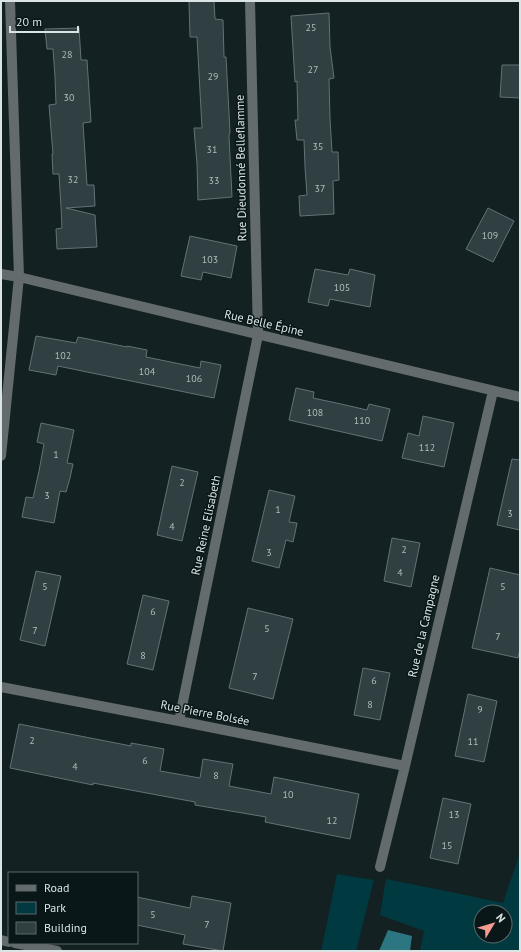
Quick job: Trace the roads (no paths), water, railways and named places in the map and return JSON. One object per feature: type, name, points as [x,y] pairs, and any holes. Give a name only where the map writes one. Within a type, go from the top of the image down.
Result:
[{"type":"street","points":[[1,456],[19,277],[10,1]]},
{"type":"street","name":"Rue Dieudonné Belleflamme","points":[[250,1],[258,335]]},
{"type":"street","name":"Rue Belle Épine","points":[[1,274],[19,277],[520,397]]},
{"type":"street","name":"Rue Reine Elisabeth","points":[[179,721],[258,335]]},
{"type":"street","name":"Rue de la Campagne","points":[[380,866],[493,391]]},
{"type":"street","name":"Rue Pierre Bolsée","points":[[1,687],[404,766]]},
{"type":"street","points":[[19,944],[57,951]]}]
